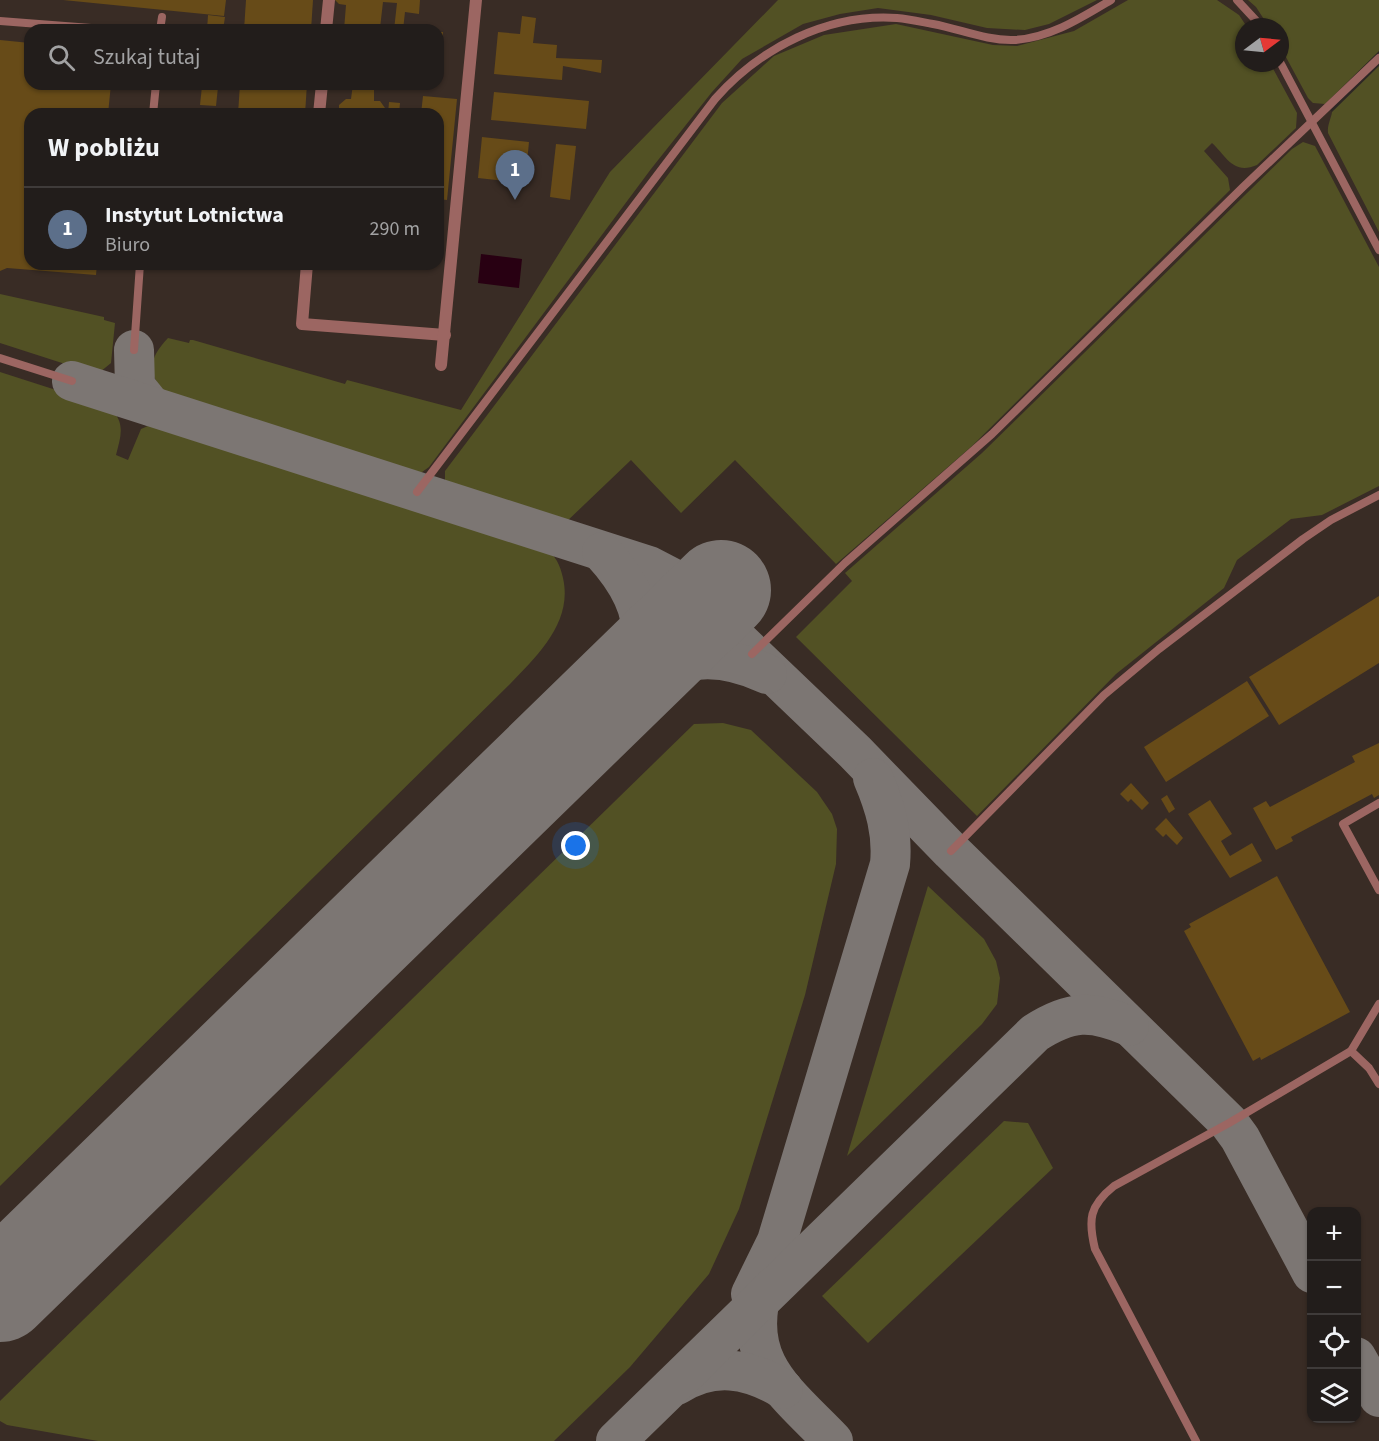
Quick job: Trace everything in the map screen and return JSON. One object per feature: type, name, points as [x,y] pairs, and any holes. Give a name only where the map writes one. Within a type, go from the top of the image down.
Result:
[{"type":"street","points":[[327,24],[329,0]]},
{"type":"street","points":[[441,365],[476,0]]},
{"type":"street","points":[[320,108],[321,90]]},
{"type":"street","points":[[306,270],[302,324],[445,335]]},
{"type":"lane","points":[[417,492],[715,99],[742,71],[770,51],[821,28],[860,20],[897,18],[993,39],[1016,40],[1070,25],[1111,0]]},
{"type":"lane","points":[[1238,0],[1254,18]]},
{"type":"lane","points":[[161,24],[162,17]]},
{"type":"lane","points":[[0,21],[39,24]]},
{"type":"lane","points":[[752,654],[845,563],[992,434],[1379,58]]},
{"type":"lane","points":[[1285,72],[1379,250]]},
{"type":"lane","points":[[154,108],[155,90]]},
{"type":"lane","points":[[134,350],[140,270]]},
{"type":"lane","points":[[0,358],[72,381]]},
{"type":"lane","points":[[951,851],[1104,695],[1159,648],[1303,539],[1331,520],[1379,495]]},
{"type":"lane","points":[[1379,803],[1343,824],[1379,890]]},
{"type":"lane","points":[[1196,1441],[1095,1249],[1090,1225],[1093,1211],[1100,1197],[1114,1186],[1229,1123],[1351,1051],[1379,1004]]},
{"type":"lane","points":[[1351,1051],[1369,1068],[1379,1084]]},
{"type":"shaded area","points":[[0,0],[1270,0],[1279,18],[1235,18],[1235,72],[1289,72],[1289,37],[1323,102],[1332,112],[1331,118],[1379,210],[1379,1441],[0,1441]]},
{"type":"shaded area","points":[[778,0],[1097,0],[1049,24],[1025,30],[987,28],[931,15],[878,8],[840,14],[803,24],[742,59],[712,92],[651,169],[429,467],[422,472],[408,475],[172,399],[158,383],[152,369],[161,346],[168,338],[189,343],[193,340],[345,384],[347,380],[461,410],[610,172]]},
{"type":"shaded area","points":[[1128,0],[1217,0],[1241,18],[1235,18],[1235,72],[1275,72],[1297,113],[1296,128],[1257,165],[1249,168],[1242,168],[1231,163],[1212,143],[1204,151],[1228,178],[1230,190],[972,446],[836,564],[735,460],[681,513],[631,460],[563,525],[451,489],[445,481],[445,471],[722,103],[774,56],[824,35],[896,24],[993,45],[1017,46],[1074,31]]},
{"type":"shaded area","points":[[1248,0],[1379,0],[1379,51],[1325,104],[1313,103],[1289,63],[1289,18],[1263,18]]},
{"type":"shaded area","points":[[1379,66],[1379,232],[1328,130],[1332,112]]},
{"type":"shaded area","points":[[1303,142],[1315,146],[1379,267],[1379,486],[1322,515],[1291,519],[1237,560],[1224,588],[1116,674],[977,816],[796,637],[852,581],[845,573],[982,453],[1292,149]]},
{"type":"shaded area","points":[[481,254],[522,259],[519,288],[478,283]]},
{"type":"shaded area","points":[[0,294],[104,317],[104,320],[115,323],[111,363],[100,372],[93,373],[0,343]]},
{"type":"shaded area","points":[[0,372],[109,407],[118,418],[121,430],[116,455],[128,460],[141,429],[157,422],[544,548],[552,554],[559,565],[565,594],[563,609],[551,637],[521,673],[0,1186]]},
{"type":"shaded area","points":[[723,723],[751,730],[817,792],[832,814],[837,829],[836,864],[805,995],[739,1209],[709,1274],[630,1367],[554,1441],[98,1441],[7,1425],[0,1421],[0,1401],[694,724]]},
{"type":"shaded area","points":[[928,886],[984,939],[996,961],[1000,978],[997,1004],[982,1024],[847,1156]]},
{"type":"shaded area","points":[[1004,1121],[1028,1123],[1053,1168],[868,1343],[822,1296]]},
{"type":"building","points":[[63,0],[226,0],[224,16]]},
{"type":"building","points":[[246,0],[313,0],[311,24],[244,24]]},
{"type":"building","points":[[335,0],[420,0],[419,14],[405,12],[404,24],[395,24],[397,3],[383,2],[380,24],[344,24],[346,5],[339,4]]},
{"type":"building","points":[[208,15],[225,17],[224,24],[207,24]]},
{"type":"building","points":[[522,16],[536,18],[533,43],[557,45],[556,58],[602,60],[601,73],[563,66],[562,80],[494,74],[498,32],[520,34]]},
{"type":"building","points":[[0,40],[24,42],[24,90],[110,90],[109,108],[24,108],[24,269],[7,268],[0,271]]},
{"type":"building","points":[[202,90],[218,90],[216,106],[200,105]]},
{"type":"building","points":[[240,90],[307,90],[305,108],[238,108]]},
{"type":"building","points":[[352,90],[374,90],[374,101],[380,101],[385,108],[339,108],[339,105],[346,99],[351,99]]},
{"type":"building","points":[[494,92],[589,101],[586,129],[491,120]]},
{"type":"building","points":[[423,96],[457,99],[447,200],[444,200],[444,108],[422,108]]},
{"type":"building","points":[[389,102],[400,103],[400,108],[388,108]]},
{"type":"building","points":[[482,137],[529,142],[525,183],[478,178]]},
{"type":"building","points":[[556,144],[576,146],[570,200],[550,197]]},
{"type":"building","points":[[32,270],[96,270],[96,275]]},
{"type":"building","points":[[1379,596],[1379,663],[1279,725],[1249,677]]},
{"type":"building","points":[[1247,681],[1269,716],[1166,782],[1144,747]]},
{"type":"building","points":[[1379,743],[1379,795],[1374,798],[1372,794],[1291,837],[1293,841],[1276,850],[1253,808],[1266,801],[1270,807],[1355,762],[1352,756]]},
{"type":"building","points":[[1131,783],[1149,803],[1142,810],[1131,799],[1128,802],[1120,794]]},
{"type":"building","points":[[1167,795],[1175,809],[1169,813],[1161,799]]},
{"type":"building","points":[[1210,800],[1232,834],[1221,841],[1230,856],[1252,843],[1262,861],[1230,878],[1188,814]]},
{"type":"building","points":[[1166,818],[1183,838],[1177,845],[1166,834],[1163,837],[1155,829]]},
{"type":"building","points":[[1277,876],[1350,1012],[1261,1060],[1260,1057],[1253,1061],[1184,931],[1191,927],[1189,924]]},
{"type":"taxiway","points":[[134,350],[135,386],[151,406]]},
{"type":"taxiway","points":[[72,381],[649,566],[674,579],[855,752],[951,851],[1229,1123],[1240,1138],[1307,1264]]},
{"type":"taxiway","points":[[602,552],[632,593],[640,617],[642,630],[640,648],[627,682]]},
{"type":"taxiway","points":[[627,682],[680,663],[712,659],[729,661],[767,674]]},
{"type":"taxiway","points":[[751,1294],[777,1241],[890,864],[887,820],[873,778]]},
{"type":"taxiway","points":[[616,1441],[1035,1033],[1060,1020],[1081,1015],[1103,1017],[1129,1026]]},
{"type":"taxiway","points":[[763,1287],[757,1313],[758,1336],[763,1356],[784,1391],[833,1441]]},
{"type":"taxiway","points":[[1361,1366],[1379,1397]]},
{"type":"taxiway","points":[[677,1385],[704,1373],[730,1370],[757,1376],[783,1389]]},
{"type":"runway","points":[[0,1292],[721,590]]},
{"type":"place","name":"Instytut Lotnictwa","points":[[515,200]]}]
